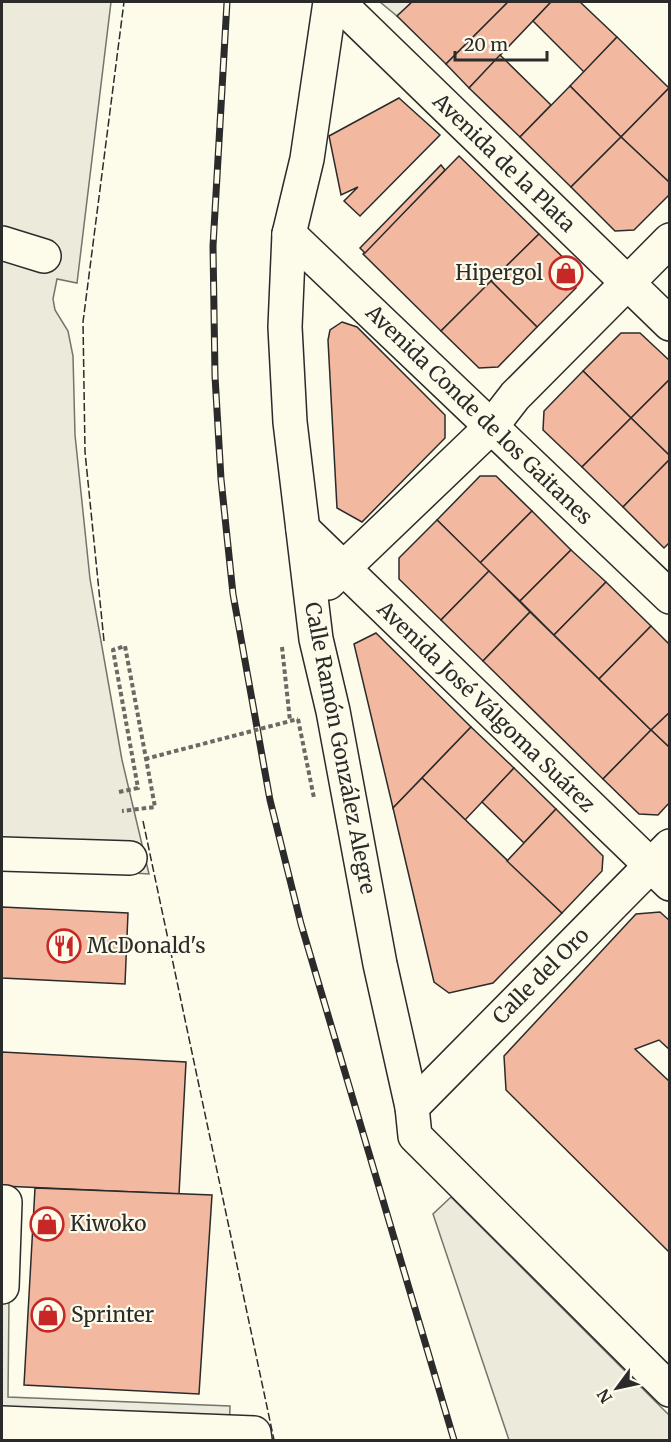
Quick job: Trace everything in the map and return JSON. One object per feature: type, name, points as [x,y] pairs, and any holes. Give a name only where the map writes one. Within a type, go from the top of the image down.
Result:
[{"type":"street","name":"Calle Ramón González Alegre","points":[[330,2],[307,159],[289,234],[285,327],[290,422],[310,602],[380,964],[412,1107],[415,1136],[669,1390]]},
{"type":"street","name":"Avenida de la Plata","points":[[338,2],[669,324]]},
{"type":"street","name":"Avenida Conde de los Gaitanes","points":[[289,234],[669,597]]},
{"type":"street","points":[[310,602],[491,427],[515,396],[669,240]]},
{"type":"street","points":[[2,243],[44,256]]},
{"type":"street","name":"Avenida José Válgoma Suárez","points":[[303,529],[663,865]]},
{"type":"street","points":[[2,854],[130,858]]},
{"type":"street","name":"Calle del Oro","points":[[412,1107],[663,865]]},
{"type":"street","points":[[2,1202],[5,1202],[2,1287]]},
{"type":"street","points":[[2,1423],[254,1433],[255,1440]]},
{"type":"path","points":[[282,645],[290,721]]},
{"type":"path","points":[[119,792],[138,788],[113,650],[125,646],[155,807],[122,811]]},
{"type":"path","points":[[145,759],[298,719]]},
{"type":"shaded area","points":[[2,2],[111,2],[77,283],[57,279],[53,299],[55,310],[68,331],[73,356],[75,435],[90,579],[122,760],[149,874],[2,865]]},
{"type":"shaded area","points":[[380,2],[412,2],[397,16]]},
{"type":"shaded area","points":[[2,1197],[10,1198],[8,1397],[230,1406],[229,1440],[2,1440]]},
{"type":"shaded area","points":[[451,1197],[669,1415],[669,1440],[509,1440],[433,1214]]},
{"type":"building","points":[[412,2],[508,2],[446,64],[397,16]]},
{"type":"building","points":[[508,2],[551,2],[469,88],[446,64]]},
{"type":"building","points":[[551,2],[580,2],[617,37],[584,72],[533,21]]},
{"type":"building","points":[[617,37],[669,88],[621,137],[570,86]]},
{"type":"building","points":[[500,55],[551,105],[520,137],[469,88]]},
{"type":"building","points":[[570,86],[621,137],[571,187],[520,137]]},
{"type":"building","points":[[670,88],[670,183],[621,137]]},
{"type":"building","points":[[399,98],[440,135],[360,216],[344,201],[358,187],[341,195],[329,136]]},
{"type":"building","points":[[621,137],[670,183],[670,194],[634,230],[615,231],[571,187]]},
{"type":"building","points":[[459,156],[539,234],[441,331],[363,254]]},
{"type":"building","points":[[441,165],[445,170],[365,253],[360,248]]},
{"type":"building","points":[[539,234],[576,270],[576,288],[537,327],[491,281]]},
{"type":"building","points":[[491,281],[537,327],[498,367],[479,368],[441,331]]},
{"type":"building","points":[[342,322],[357,327],[445,415],[445,438],[362,522],[337,508],[328,340],[330,330]]},
{"type":"building","points":[[621,333],[640,333],[670,361],[670,379],[631,418],[583,371]]},
{"type":"building","points":[[583,371],[631,418],[582,467],[543,430],[544,411]]},
{"type":"building","points":[[670,379],[670,456],[631,418]]},
{"type":"building","points":[[631,418],[670,456],[670,459],[623,507],[582,467]]},
{"type":"building","points":[[670,459],[670,542],[664,548],[623,507]]},
{"type":"building","points":[[480,476],[496,476],[532,511],[480,563],[437,520]]},
{"type":"building","points":[[532,511],[571,550],[520,601],[480,563]]},
{"type":"building","points":[[437,520],[489,571],[441,620],[399,579],[399,558]]},
{"type":"building","points":[[571,550],[606,582],[554,635],[520,601]]},
{"type":"building","points":[[489,571],[530,612],[483,661],[441,620]]},
{"type":"building","points":[[606,582],[651,626],[599,679],[554,635]]},
{"type":"building","points":[[530,612],[651,730],[603,779],[483,661]]},
{"type":"building","points":[[651,626],[670,645],[670,712],[651,730],[599,679]]},
{"type":"building","points":[[376,633],[471,727],[393,808],[354,644]]},
{"type":"building","points":[[670,712],[670,748],[651,730]]},
{"type":"building","points":[[471,727],[514,768],[465,820],[422,778]]},
{"type":"building","points":[[651,730],[670,748],[670,802],[658,815],[639,814],[603,779]]},
{"type":"building","points":[[514,768],[556,809],[524,843],[482,802]]},
{"type":"building","points":[[422,778],[562,913],[493,983],[449,993],[434,982],[393,808]]},
{"type":"building","points":[[556,809],[603,856],[602,871],[562,913],[507,861]]},
{"type":"building","name":"McDonald's","points":[[2,907],[128,913],[125,984],[2,978]]},
{"type":"building","points":[[660,912],[670,921],[670,1050],[659,1040],[635,1049],[670,1082],[670,1253],[506,1090],[504,1056],[636,914]]},
{"type":"building","points":[[2,1052],[186,1062],[179,1194],[2,1186]]},
{"type":"building","points":[[35,1188],[212,1195],[199,1394],[24,1385]]},
{"type":"railway","points":[[227,2],[213,246],[215,376],[221,479],[233,594],[270,800],[301,924],[454,1440]]},
{"type":"fence","points":[[104,641],[85,452],[83,322],[124,2]]},
{"type":"fence","points":[[143,821],[274,1440]]},
{"type":"place","name":"Hipergol","points":[[566,273]]},
{"type":"place","name":"McDonald's","points":[[64,946]]},
{"type":"place","name":"Kiwoko","points":[[47,1224]]},
{"type":"place","name":"Sprinter","points":[[48,1315]]}]
